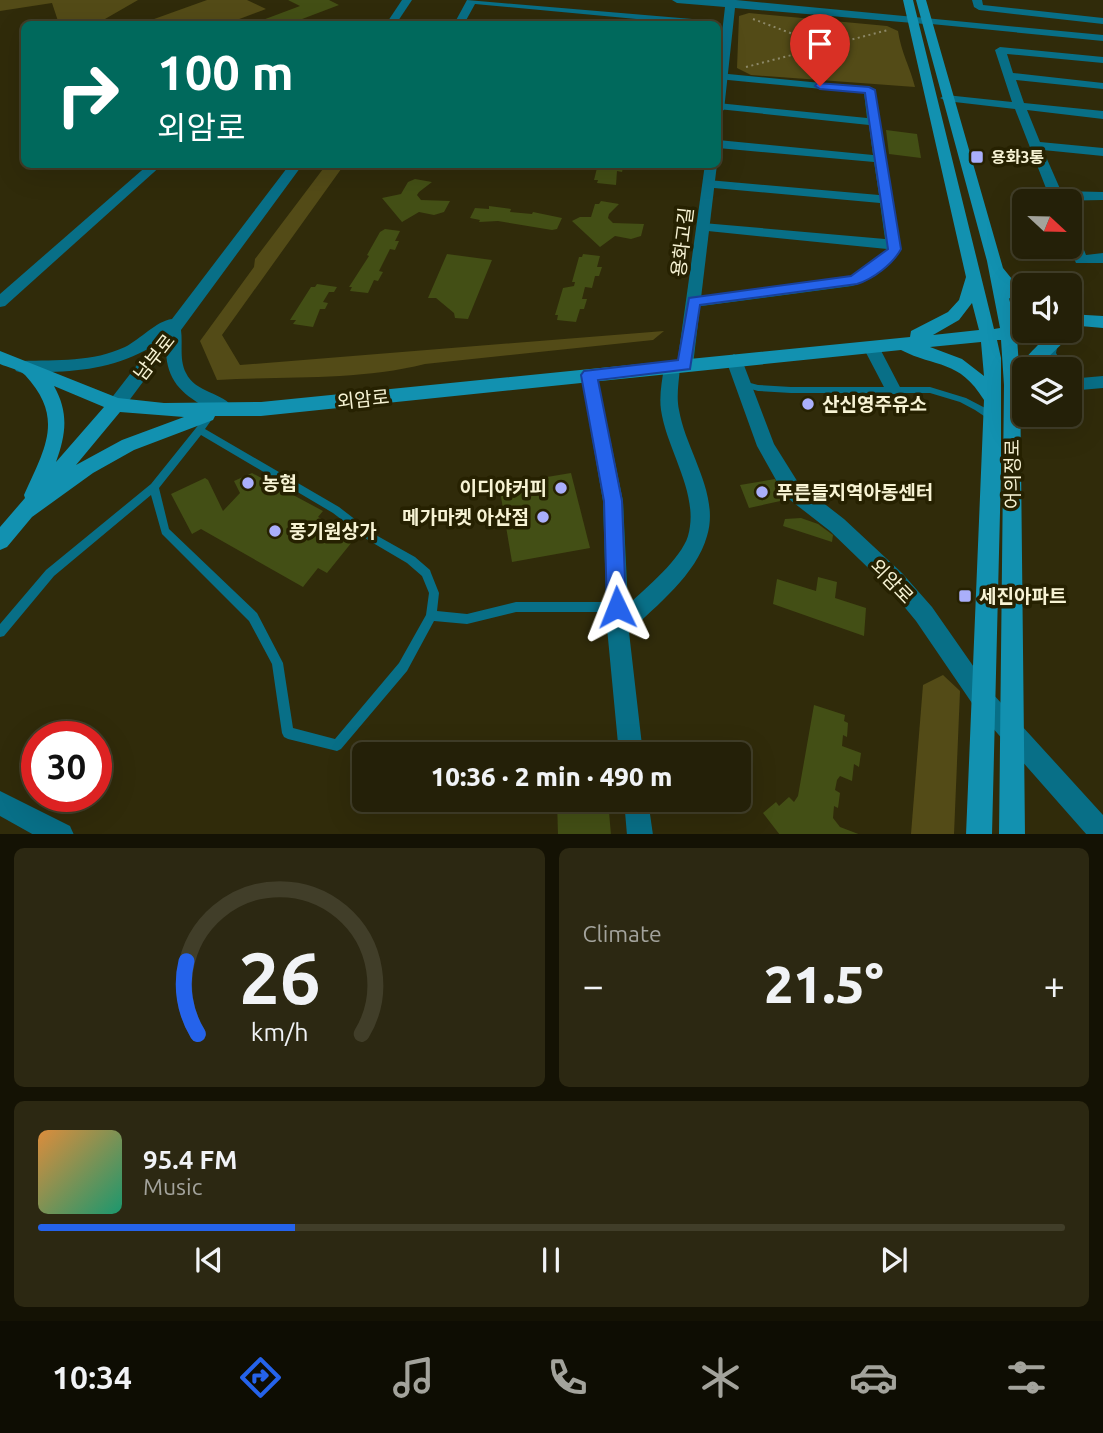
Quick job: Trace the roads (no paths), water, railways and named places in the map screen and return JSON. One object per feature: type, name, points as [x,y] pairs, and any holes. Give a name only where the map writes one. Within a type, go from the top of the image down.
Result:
[{"type":"main road","name":"어의정로","points":[[908,0],[993,358],[979,834]]},
{"type":"main road","name":"어의정로","points":[[921,0],[912,23],[946,98],[993,261],[1012,313]]},
{"type":"main road","points":[[993,261],[1012,292]]},
{"type":"main road","points":[[893,344],[937,328],[958,314],[968,300],[973,270]]},
{"type":"main road","points":[[1082,326],[1103,323]]},
{"type":"main road","name":"외암로","points":[[0,357],[117,405],[164,410],[218,411],[368,399],[1012,333]]},
{"type":"main road","points":[[1038,357],[1050,343]]},
{"type":"main road","points":[[893,344],[949,358],[971,372],[985,386],[993,409]]},
{"type":"main road","points":[[22,367],[45,384],[56,404],[59,425],[54,444],[26,511]]},
{"type":"main road","name":"남부로","points":[[0,541],[117,405]]},
{"type":"main road","points":[[26,511],[86,468],[128,445],[218,411]]},
{"type":"main road","name":"어의정로","points":[[1012,834],[1017,427]]},
{"type":"street","points":[[393,21],[407,0]]},
{"type":"street","points":[[590,21],[598,0]]},
{"type":"street","points":[[677,0],[731,2],[912,23],[1103,38]]},
{"type":"street","points":[[977,0],[979,7],[1078,14],[1103,21]]},
{"type":"street","points":[[461,21],[472,1],[678,21]]},
{"type":"street","points":[[721,23],[731,2]]},
{"type":"street","points":[[1078,14],[1102,63]]},
{"type":"street","points":[[1052,189],[1000,50],[1102,63]]},
{"type":"street","points":[[694,302],[852,281],[861,278],[891,256],[893,244],[869,90],[721,76]]},
{"type":"street","points":[[1009,76],[1103,86]]},
{"type":"street","points":[[946,98],[1103,115]]},
{"type":"street","points":[[721,108],[875,122]]},
{"type":"street","points":[[721,144],[880,159]]},
{"type":"street","points":[[1035,145],[1103,152]]},
{"type":"street","points":[[0,302],[152,168]]},
{"type":"street","name":"남부로","points":[[117,405],[295,168]]},
{"type":"street","name":"용화고길","points":[[618,628],[646,603],[689,552],[697,536],[699,505],[670,412],[694,302],[710,168]]},
{"type":"street","points":[[708,184],[886,200]]},
{"type":"street","points":[[1082,197],[1103,196]]},
{"type":"street","points":[[703,227],[893,244]]},
{"type":"street","points":[[1081,259],[1103,258]]},
{"type":"street","points":[[22,367],[93,365],[120,358],[147,343],[193,306]]},
{"type":"street","points":[[174,331],[172,361],[176,374],[189,390],[218,411]]},
{"type":"street","points":[[1050,343],[1048,353],[1050,357]]},
{"type":"street","points":[[871,347],[893,389]]},
{"type":"street","name":"외암로","points":[[734,360],[766,446],[792,490],[836,525],[895,580],[924,614],[984,701],[1103,834]]},
{"type":"street","points":[[589,375],[613,501],[618,628],[630,742]]},
{"type":"street","points":[[0,803],[59,834]]},
{"type":"street","points":[[637,812],[640,834]]},
{"type":"lane","points":[[743,384],[758,388],[791,390],[893,389],[952,394],[993,409]]},
{"type":"lane","points":[[0,632],[50,573],[154,487],[218,411]]},
{"type":"lane","points":[[154,487],[165,531],[253,617],[277,663],[288,733],[337,745],[403,667],[431,616],[434,593],[426,573],[336,510],[200,430]]},
{"type":"lane","points":[[431,616],[467,619],[516,607],[617,607]]},
{"type":"place","name":"용화3통","points":[[977,157]]},
{"type":"place","name":"산신영주유소","points":[[808,404]]},
{"type":"place","name":"농협","points":[[248,483]]},
{"type":"place","name":"이디야커피","points":[[561,488]]},
{"type":"place","name":"푸른들지역아동센터","points":[[762,492]]},
{"type":"place","name":"메가마켓 아산점","points":[[543,517]]},
{"type":"place","name":"풍기원상가","points":[[275,531]]},
{"type":"place","name":"세진아파트","points":[[965,596]]}]
